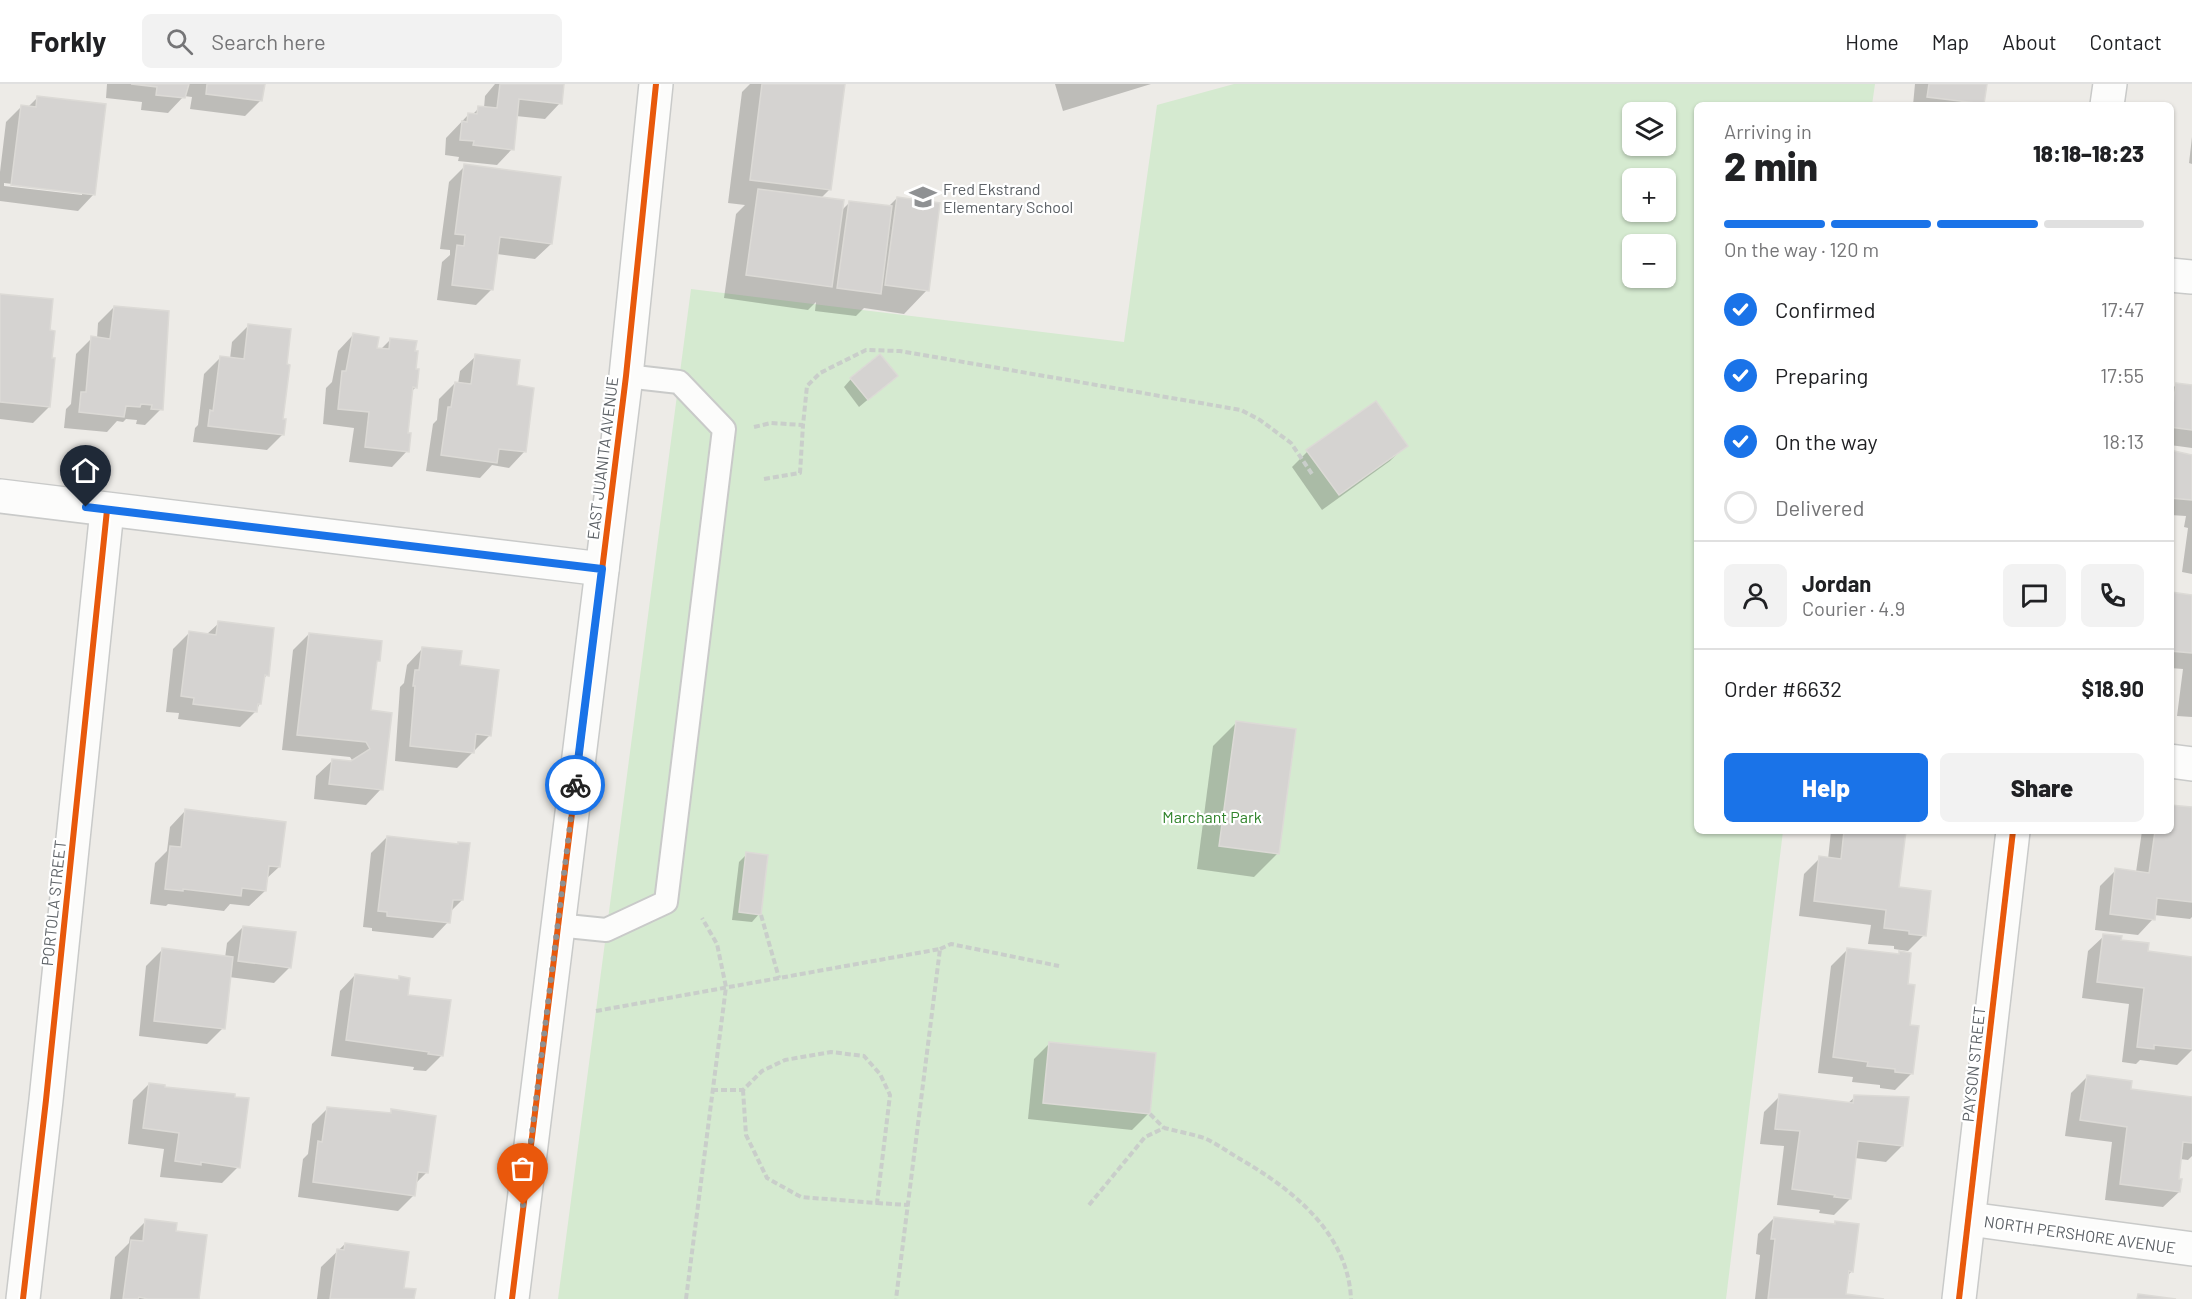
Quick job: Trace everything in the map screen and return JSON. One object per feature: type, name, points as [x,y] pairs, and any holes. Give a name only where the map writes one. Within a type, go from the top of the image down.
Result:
[{"type":"street","name":"EAST JUANITA AVENUE","points":[[512,1299],[626,376],[656,84]]},
{"type":"street","points":[[2107,102],[2110,84]]},
{"type":"street","points":[[2174,275],[2192,277]]},
{"type":"street","points":[[0,496],[602,569]]},
{"type":"street","name":"PORTOLA STREET","points":[[23,1299],[46,1100],[107,510]]},
{"type":"street","points":[[2174,762],[2192,764]]},
{"type":"street","name":"PAYSON STREET","points":[[1959,1299],[2013,834]]},
{"type":"street","name":"NORTH PERSHORE AVENUE","points":[[1969,1219],[2192,1249]]},
{"type":"lane","points":[[557,925],[606,930],[666,902],[668,891],[724,429],[679,382],[626,376]]},
{"type":"path","points":[[764,480],[800,473],[807,386],[820,373],[866,351],[900,351],[1241,410],[1260,420],[1290,443],[1312,474]]},
{"type":"path","points":[[750,427],[771,423],[803,425]]},
{"type":"path","points":[[761,915],[779,978]]},
{"type":"path","points":[[686,1299],[726,987],[717,944],[702,918]]},
{"type":"path","points":[[596,1011],[940,949],[951,944],[1059,966]]},
{"type":"path","points":[[896,1299],[940,949]]},
{"type":"path","points":[[712,1090],[743,1090],[762,1071],[784,1060],[831,1052],[864,1056],[880,1074],[890,1095],[877,1203]]},
{"type":"path","points":[[743,1090],[746,1135],[767,1178],[801,1197],[908,1205]]},
{"type":"path","points":[[1150,1114],[1164,1128],[1205,1138],[1270,1177],[1312,1213],[1336,1245],[1350,1283],[1351,1299]]},
{"type":"path","points":[[1089,1205],[1145,1137],[1164,1128]]},
{"type":"green space","name":"Marchant Park","points":[[1234,84],[1875,84],[1872,102],[1694,102],[1694,834],[1783,834],[1726,1299],[558,1299],[691,289],[1124,342],[1157,105]]},
{"type":"building","points":[[131,84],[189,84],[185,98],[156,95],[157,87]]},
{"type":"building","points":[[207,84],[265,84],[262,101],[206,94]]},
{"type":"building","points":[[500,84],[564,84],[562,104],[519,99],[514,150],[473,145],[474,141],[460,140],[462,121],[467,122],[468,113],[477,114],[478,106],[497,108]]},
{"type":"building","points":[[762,84],[845,84],[831,190],[750,180]]},
{"type":"building","points":[[1929,84],[1987,84],[1984,102],[1927,97]]},
{"type":"building","points":[[37,96],[106,104],[95,195],[11,185],[21,105],[36,107]]},
{"type":"building","points":[[464,164],[561,177],[552,244],[500,237],[493,290],[452,285],[457,245],[464,246],[465,235],[455,234]]},
{"type":"building","points":[[758,189],[844,200],[832,287],[746,275]]},
{"type":"building","points":[[897,197],[940,203],[929,291],[885,285]]},
{"type":"building","points":[[849,201],[892,206],[881,294],[837,288]]},
{"type":"building","points":[[0,294],[53,299],[50,330],[55,331],[52,358],[55,358],[50,407],[0,402]]},
{"type":"building","points":[[114,306],[169,311],[163,410],[151,409],[152,405],[141,404],[140,407],[126,406],[124,417],[79,412],[81,392],[86,392],[91,336],[110,339]]},
{"type":"building","points":[[248,324],[291,329],[287,364],[290,365],[283,419],[286,419],[284,435],[208,426],[210,410],[213,411],[220,356],[244,359]]},
{"type":"building","points":[[353,333],[379,337],[377,348],[389,349],[390,338],[417,341],[416,369],[419,369],[417,388],[413,387],[408,433],[411,433],[409,452],[365,447],[369,412],[338,409],[342,371],[346,371]]},
{"type":"building","points":[[475,354],[520,360],[517,385],[534,388],[526,452],[499,449],[497,463],[441,455],[448,407],[451,407],[455,382],[471,384]]},
{"type":"building","points":[[880,354],[898,376],[868,400],[850,378]]},
{"type":"building","points":[[2176,383],[2192,385],[2192,430],[2174,428]]},
{"type":"building","points":[[1376,401],[1408,446],[1339,495],[1306,450]]},
{"type":"building","points":[[2174,451],[2192,455],[2192,500],[2174,498]]},
{"type":"building","points":[[2174,592],[2192,595],[2192,653],[2174,651]]},
{"type":"building","points":[[218,621],[274,628],[269,676],[265,675],[261,704],[258,704],[257,712],[193,704],[194,698],[181,696],[189,631],[216,635]]},
{"type":"building","points":[[309,633],[382,641],[371,710],[392,713],[383,790],[329,784],[332,759],[351,761],[370,749],[366,742],[297,735]]},
{"type":"building","points":[[422,647],[462,651],[460,665],[499,670],[491,736],[476,734],[474,753],[410,746],[415,686],[413,686],[415,670],[419,670]]},
{"type":"building","points":[[1236,721],[1296,729],[1279,854],[1219,846]]},
{"type":"building","points":[[2174,805],[2192,807],[2192,902],[2157,898],[2155,920],[2110,914],[2115,868],[2149,873],[2155,834],[2174,834]]},
{"type":"building","points":[[185,809],[286,822],[280,867],[269,866],[266,891],[242,888],[241,896],[165,889],[170,846],[181,847]]},
{"type":"building","points":[[1844,834],[1906,834],[1899,887],[1931,891],[1926,936],[1884,928],[1886,910],[1814,901],[1819,856],[1841,859]]},
{"type":"building","points":[[387,836],[458,844],[458,842],[470,843],[463,900],[453,900],[450,923],[387,916],[387,912],[378,911]]},
{"type":"building","points":[[746,852],[768,855],[761,915],[739,912]]},
{"type":"building","points":[[243,926],[296,932],[291,968],[238,961]]},
{"type":"building","points":[[2103,934],[2122,936],[2121,940],[2149,943],[2148,951],[2192,957],[2192,1049],[2154,1045],[2154,1049],[2137,1047],[2144,988],[2097,982]]},
{"type":"building","points":[[162,948],[233,957],[225,1029],[154,1021]]},
{"type":"building","points":[[1847,948],[1899,954],[1899,951],[1911,953],[1908,984],[1915,985],[1910,1025],[1919,1026],[1913,1074],[1895,1072],[1895,1069],[1867,1066],[1868,1062],[1833,1057]]},
{"type":"building","points":[[355,974],[399,980],[399,976],[410,978],[408,995],[451,1000],[443,1056],[346,1040]]},
{"type":"building","points":[[1049,1042],[1156,1053],[1150,1114],[1043,1103]]},
{"type":"building","points":[[2087,1075],[2132,1081],[2131,1089],[2192,1097],[2192,1143],[2183,1142],[2180,1192],[2120,1184],[2127,1127],[2080,1120]]},
{"type":"building","points":[[149,1083],[165,1085],[165,1087],[235,1094],[235,1097],[249,1098],[240,1168],[175,1161],[179,1133],[143,1128]]},
{"type":"building","points":[[1779,1094],[1853,1103],[1854,1095],[1909,1097],[1903,1146],[1858,1141],[1851,1199],[1792,1189],[1800,1131],[1775,1129]]},
{"type":"building","points":[[327,1107],[391,1113],[391,1109],[436,1116],[428,1173],[418,1172],[415,1196],[313,1182],[318,1141],[322,1142]]},
{"type":"building","points":[[1774,1217],[1835,1224],[1835,1221],[1859,1224],[1853,1272],[1849,1271],[1846,1294],[1884,1299],[1768,1299],[1775,1239],[1771,1239]]},
{"type":"building","points":[[145,1219],[177,1223],[176,1231],[207,1235],[199,1299],[139,1297],[138,1299],[123,1299],[131,1240],[143,1241]]},
{"type":"building","points":[[345,1243],[409,1252],[404,1288],[416,1289],[414,1299],[330,1299],[337,1249],[344,1250]]},
{"type":"building","points":[[2138,1294],[2176,1299],[2137,1299]]},
{"type":"cycle path","points":[[512,1299],[626,376],[656,84]]},
{"type":"cycle path","points":[[23,1299],[46,1100],[107,510]]},
{"type":"cycle path","points":[[1959,1299],[2013,834]]},
{"type":"way so far","points":[[523,1205],[575,785]]},
{"type":"place","name":"Fred Ekstrand Elementary School","points":[[923,197]]},
{"type":"route","points":[[86,507],[602,569],[575,785]]}]
